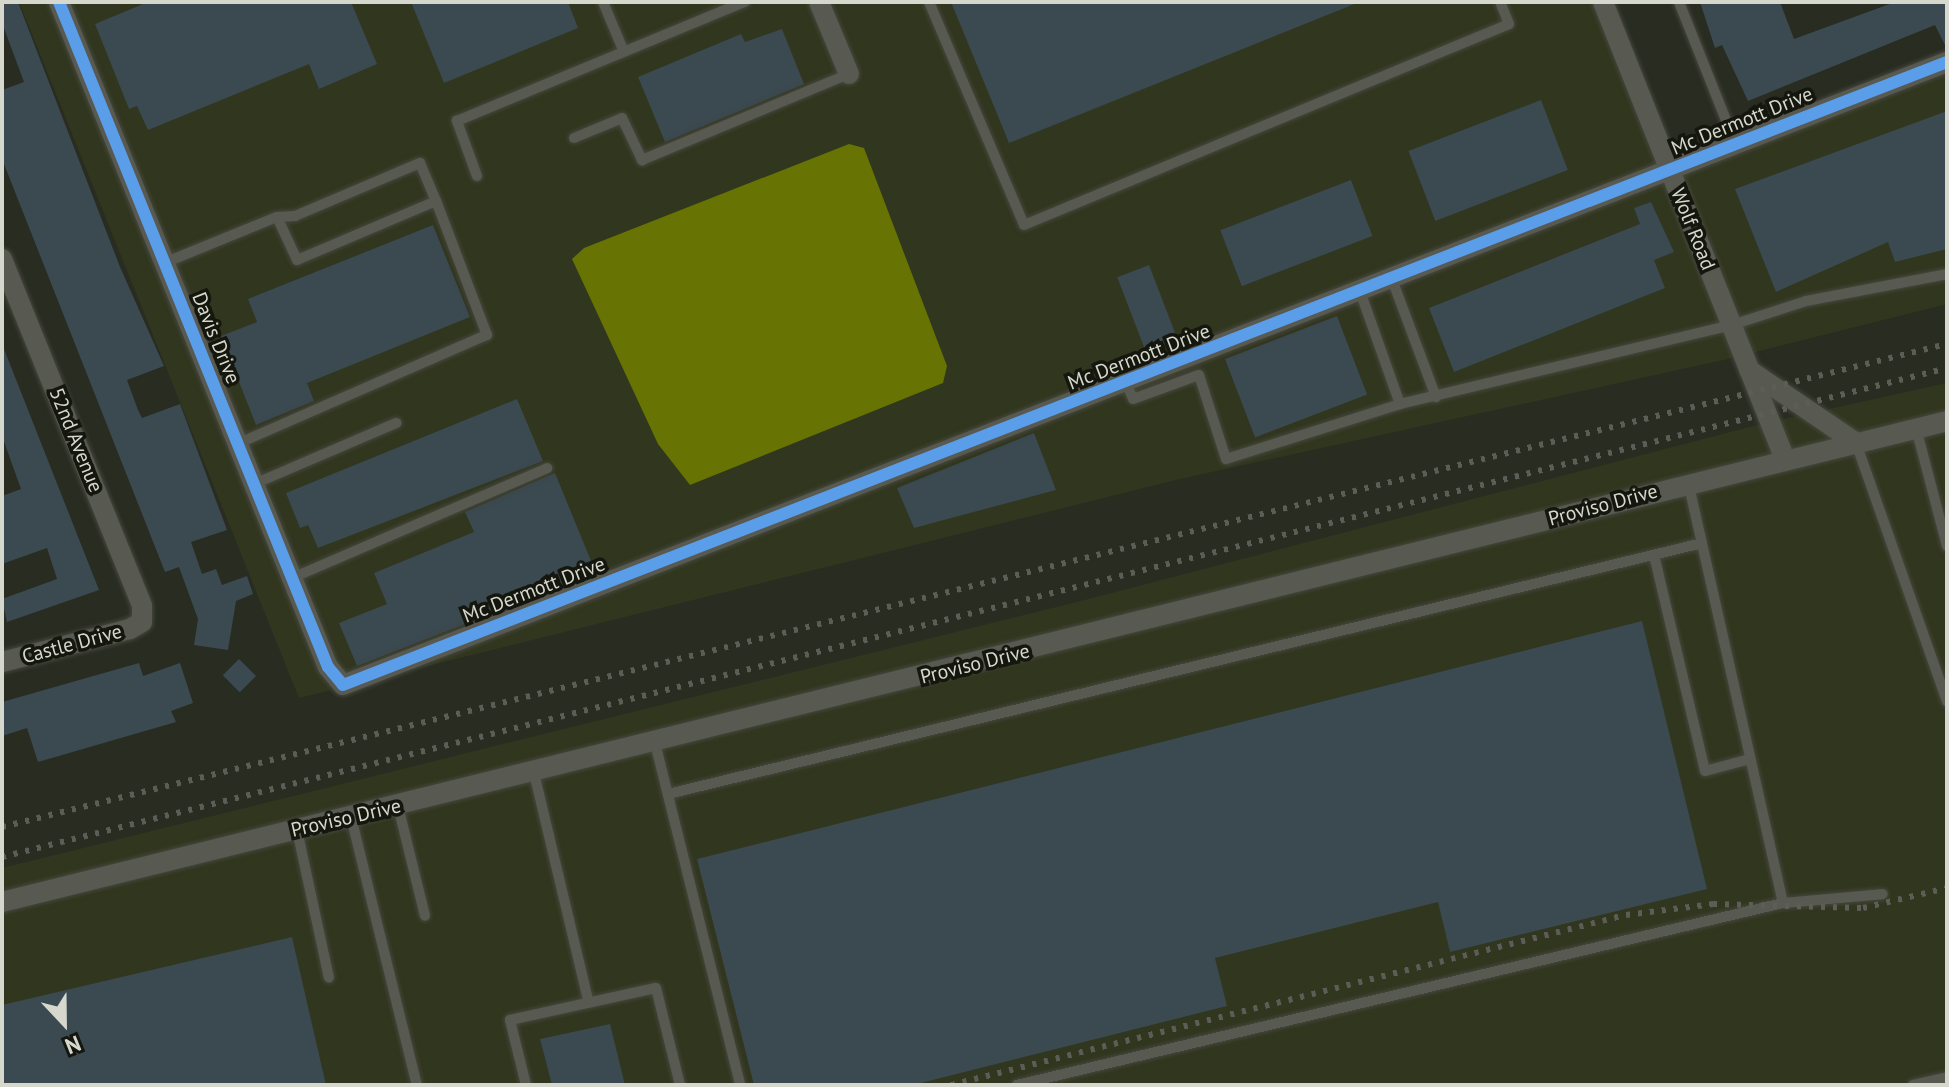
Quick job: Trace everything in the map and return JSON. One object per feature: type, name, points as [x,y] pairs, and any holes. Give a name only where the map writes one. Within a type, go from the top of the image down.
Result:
[{"type":"street","name":"Davis Drive","points":[[59,2],[328,667],[343,685]]},
{"type":"street","points":[[819,2],[849,74]]},
{"type":"street","name":"Wolf Road","points":[[1603,2],[1784,457]]},
{"type":"street","name":"Mc Dermott Drive","points":[[343,685],[1393,282],[1947,62]]},
{"type":"street","name":"52nd Avenue","points":[[2,259],[139,593],[142,622]]},
{"type":"street","points":[[1749,370],[1855,442]]},
{"type":"street","name":"Proviso Drive","points":[[2,902],[655,743],[1784,457],[1947,421]]},
{"type":"street","name":"Castle Drive","points":[[2,662],[142,622]]},
{"type":"lane","points":[[603,2],[624,52]]},
{"type":"lane","points":[[477,176],[457,121],[745,2]]},
{"type":"lane","points":[[929,2],[1024,225],[1509,24],[1500,2]]},
{"type":"lane","points":[[1679,2],[1736,145]]},
{"type":"lane","points":[[574,138],[622,118],[642,160],[849,74]]},
{"type":"lane","points":[[164,263],[277,217],[295,216],[420,163],[436,201],[487,335],[237,444]]},
{"type":"lane","points":[[277,217],[297,260],[436,201]]},
{"type":"lane","points":[[1126,383],[1133,399],[1199,375],[1226,459],[1400,404],[1732,325],[1806,301],[1947,274]]},
{"type":"lane","points":[[1393,282],[1436,397]]},
{"type":"lane","points":[[1361,294],[1400,404]]},
{"type":"lane","points":[[254,484],[396,423]]},
{"type":"lane","points":[[1916,428],[1947,546]]},
{"type":"lane","points":[[1855,442],[1947,701]]},
{"type":"lane","points":[[292,578],[547,468]]},
{"type":"lane","points":[[1688,483],[1783,903]]},
{"type":"lane","points":[[668,794],[1702,543]]},
{"type":"lane","points":[[1654,555],[1705,771],[1750,759]]},
{"type":"lane","points":[[655,743],[740,1085]]},
{"type":"lane","points":[[534,773],[589,1003]]},
{"type":"lane","points":[[398,806],[425,916]]},
{"type":"lane","points":[[351,817],[417,1085]]},
{"type":"lane","points":[[297,830],[329,978]]},
{"type":"lane","points":[[1017,1085],[1783,903],[1883,894]]},
{"type":"lane","points":[[526,1085],[510,1020],[656,988],[680,1085]]},
{"type":"lane","points":[[1913,1085],[1947,1077]]},
{"type":"shaded area","points":[[19,2],[1593,2],[1737,357],[1180,479],[299,698]]},
{"type":"shaded area","points":[[1947,69],[1947,304],[1751,353],[1676,176]]},
{"type":"shaded area","points":[[849,144],[864,148],[947,366],[943,383],[690,485],[658,444],[572,259],[584,248]]},
{"type":"shaded area","points":[[1947,383],[1947,1085],[2,1085],[2,868],[1073,603],[1761,424]]},
{"type":"building","points":[[2,2],[18,2],[120,267],[164,366],[127,380],[138,410],[142,418],[180,404],[227,530],[191,542],[202,574],[216,569],[222,585],[247,576],[253,594],[236,601],[228,650],[194,645],[198,619],[179,567],[165,572],[2,159],[2,90],[24,82],[2,23]]},
{"type":"building","points":[[148,2],[351,2],[377,64],[319,89],[309,64],[148,130],[137,106],[129,109],[95,24]]},
{"type":"building","points":[[411,2],[568,2],[578,28],[444,83]]},
{"type":"building","points":[[951,2],[1357,2],[1357,3],[1009,143]]},
{"type":"building","points":[[1700,2],[1780,2],[1794,39],[1895,2],[1947,2],[1947,49],[1935,25],[1748,101],[1722,45],[1715,48]]},
{"type":"building","points":[[782,29],[804,84],[665,142],[638,77],[741,34],[745,42]]},
{"type":"building","points":[[1541,100],[1568,170],[1435,221],[1408,151]]},
{"type":"building","points":[[1947,111],[1947,249],[1895,262],[1888,242],[1776,292],[1735,189]]},
{"type":"building","points":[[1351,180],[1373,236],[1242,286],[1220,230]]},
{"type":"building","points":[[1651,202],[1674,252],[1654,260],[1665,288],[1454,372],[1429,308],[1640,224],[1634,208]]},
{"type":"building","points":[[433,225],[470,317],[307,383],[314,401],[256,425],[221,336],[257,322],[248,299]]},
{"type":"building","points":[[1149,265],[1177,339],[1146,351],[1117,277]]},
{"type":"building","points":[[1337,316],[1367,394],[1255,437],[1225,359]]},
{"type":"building","points":[[4,349],[99,590],[7,622],[2,599],[57,579],[47,548],[2,564],[2,496],[21,489],[2,436]]},
{"type":"building","points":[[517,399],[543,461],[318,548],[308,525],[300,528],[286,493]]},
{"type":"building","points":[[1034,433],[1056,490],[914,528],[897,488]]},
{"type":"building","points":[[555,473],[596,573],[357,666],[339,623],[387,604],[374,573],[474,532],[465,512]]},
{"type":"building","points":[[1642,621],[1707,889],[1450,952],[1438,902],[1215,958],[1227,1006],[913,1085],[754,1085],[697,859]]},
{"type":"building","points":[[239,659],[256,676],[240,692],[223,675]]},
{"type":"building","points":[[139,663],[143,676],[180,663],[193,703],[171,711],[176,722],[38,762],[27,728],[2,736],[2,702]]},
{"type":"building","points":[[292,937],[326,1085],[2,1085],[2,1005]]},
{"type":"building","points":[[610,1024],[625,1085],[552,1085],[540,1039]]},
{"type":"railway","points":[[2,827],[1947,344]]},
{"type":"railway","points":[[2,857],[1947,368]]},
{"type":"railway","points":[[951,1085],[1626,915],[1713,904],[1863,908],[1947,888]]},
{"type":"cycle path","points":[[59,2],[328,667],[343,685],[1947,62]]}]
